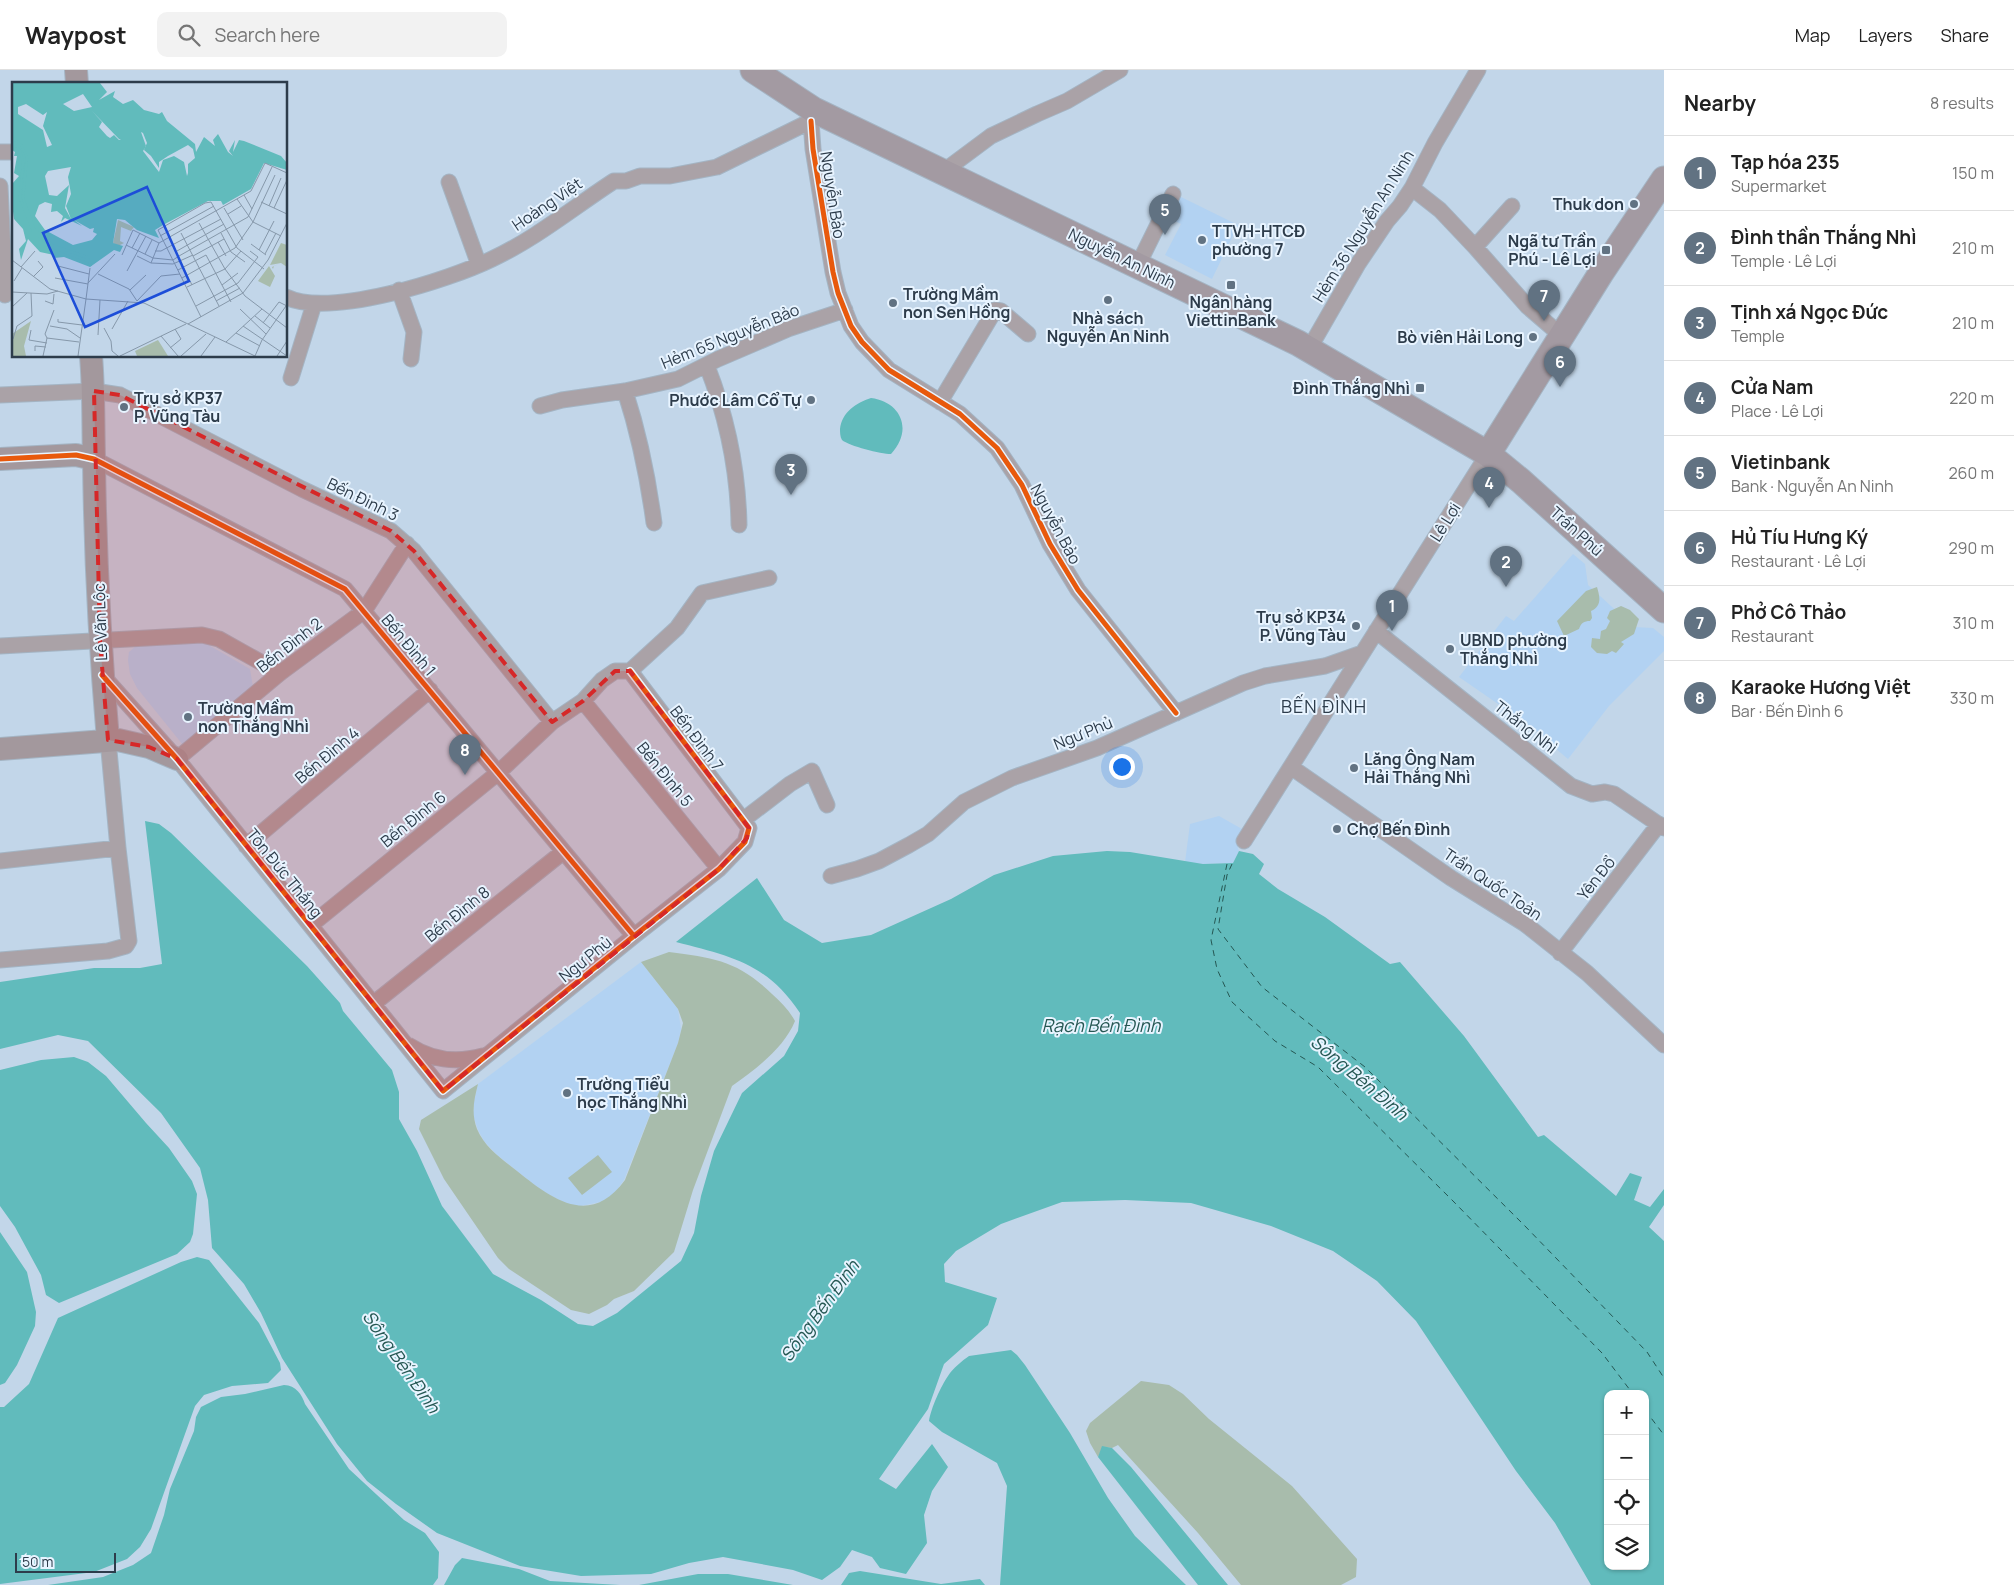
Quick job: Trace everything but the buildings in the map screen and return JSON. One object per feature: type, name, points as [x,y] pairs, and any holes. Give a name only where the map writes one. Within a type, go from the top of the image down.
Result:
[{"type":"main road","name":"Nguyễn An Ninh","points":[[752,70],[812,115],[944,171],[1309,349],[1488,454]]},
{"type":"main road","name":"Lê Lợi","points":[[1488,454],[1601,273],[1664,179]]},
{"type":"main road","name":"Trần Phú","points":[[1488,454],[1521,480],[1664,610]]},
{"type":"street","points":[[944,171],[991,136],[1067,101],[1120,70]]},
{"type":"street","name":"Hẻm 36 Nguyễn An Ninh","points":[[1309,349],[1362,258],[1412,188],[1435,143],[1478,70]]},
{"type":"street","name":"Hoàng Việt","points":[[288,298],[314,304],[342,303],[436,280],[493,259],[536,234],[614,181],[626,181],[640,176],[670,176],[717,167],[812,115]]},
{"type":"street","name":"Nguyễn Bảo","points":[[812,115],[812,149],[833,272],[851,326],[876,359],[889,370],[960,414],[997,448],[1022,485],[1050,544],[1078,590],[1176,713]]},
{"type":"street","points":[[449,182],[479,265]]},
{"type":"street","points":[[0,186],[6,295]]},
{"type":"street","points":[[1412,188],[1440,210],[1527,306],[1562,337]]},
{"type":"street","points":[[1138,265],[1173,194]]},
{"type":"street","points":[[1475,247],[1512,206]]},
{"type":"street","points":[[399,290],[414,332],[411,359]]},
{"type":"street","points":[[291,378],[314,304]]},
{"type":"street","name":"Hẻm 65 Nguyễn Bảo","points":[[540,406],[562,400],[625,391],[678,380],[718,359],[788,329],[845,310]]},
{"type":"street","points":[[940,402],[995,310],[1001,311],[1028,334]]},
{"type":"street","name":"Lê Văn Lộc","points":[[0,960],[108,951],[126,946],[129,941],[118,848],[102,675],[94,459],[94,391],[91,358]]},
{"type":"street","points":[[706,366],[718,398],[732,454],[738,503],[738,525]]},
{"type":"street","name":"Bến Đình 3","points":[[0,396],[94,391],[120,395],[302,489],[391,531],[407,544],[552,722]]},
{"type":"street","points":[[625,391],[643,456],[654,523]]},
{"type":"street","points":[[0,458],[76,454],[94,459]]},
{"type":"street","name":"Lê Lợi","points":[[1244,842],[1488,454]]},
{"type":"street","name":"Bến Đình 1","points":[[94,459],[345,589],[634,936]]},
{"type":"street","name":"Bến Đình 2","points":[[177,759],[280,673],[364,610],[407,544]]},
{"type":"street","points":[[630,671],[678,628],[702,593],[769,578]]},
{"type":"street","name":"Thắng Nhì","points":[[1376,631],[1571,786],[1592,794],[1605,792],[1614,794],[1662,826]]},
{"type":"street","points":[[0,646],[195,634],[211,636],[280,673]]},
{"type":"street","name":"Ngư Phủ","points":[[831,876],[872,864],[909,845],[928,834],[964,802],[1012,778],[1097,748],[1243,683],[1265,676],[1325,666],[1362,653]]},
{"type":"street","name":"Bến Đình 6","points":[[311,925],[499,772],[552,722],[583,701],[602,680],[615,670],[630,671]]},
{"type":"street","name":"Bến Đình 7","points":[[630,671],[743,820]]},
{"type":"street","name":"Tôn Đức Thắng","points":[[102,675],[177,759],[443,1091]]},
{"type":"street","name":"Bến Đình 4","points":[[246,846],[430,690]]},
{"type":"street","name":"Bến Đình 5","points":[[583,701],[719,869]]},
{"type":"street","name":"Tôn Đức Thắng","points":[[0,749],[118,740],[149,747],[177,759]]},
{"type":"street","name":"Trần Quốc Toản","points":[[1291,767],[1451,878],[1525,924],[1587,974],[1664,1045]]},
{"type":"street","points":[[743,820],[790,784],[812,771],[827,805]]},
{"type":"street","name":"Ngư Phủ","points":[[443,1091],[719,869],[746,842],[749,828],[743,820]]},
{"type":"street","name":"Yên Đổ","points":[[1560,953],[1662,826]]},
{"type":"street","points":[[0,861],[118,848]]},
{"type":"street","name":"Bến Đình 8","points":[[373,1004],[563,852]]},
{"type":"street","points":[[404,1043],[418,1052],[442,1059],[456,1061],[487,1055]]},
{"type":"highlighted area","points":[[94,391],[120,395],[391,531],[414,551],[552,722],[583,701],[615,671],[630,671],[749,828],[747,838],[719,869],[443,1091],[177,759],[149,747],[108,740],[100,641]]},
{"type":"shaded area","name":"TTVH-HTCĐ phường 7","points":[[1175,194],[1238,225],[1212,279],[1165,255],[1181,224],[1165,216]]},
{"type":"shaded area","points":[[1573,554],[1585,564],[1588,585],[1634,627],[1653,628],[1664,637],[1664,651],[1609,706],[1568,759],[1542,737],[1540,733],[1459,677],[1506,616],[1514,621]]},
{"type":"shaded area","points":[[1597,587],[1599,604],[1591,611],[1592,618],[1590,621],[1586,621],[1579,629],[1564,636],[1557,621],[1586,591]]},
{"type":"shaded area","points":[[1621,606],[1630,610],[1639,619],[1634,634],[1621,642],[1624,644],[1616,653],[1612,651],[1607,654],[1597,653],[1591,647],[1592,638],[1600,639],[1601,631],[1606,629],[1610,621],[1607,618],[1610,611]]},
{"type":"shaded area","name":"Trường Mầm non Thắng Nhì","points":[[191,640],[205,643],[250,669],[253,687],[183,745],[137,688],[130,674],[128,660],[129,652],[136,646]]},
{"type":"shaded area","points":[[1219,816],[1242,829],[1236,842],[1239,851],[1233,863],[1203,864],[1185,862],[1190,824]]},
{"type":"shaded area","points":[[669,952],[713,959],[748,974],[775,997],[795,1021],[777,1049],[760,1065],[732,1086],[693,1190],[674,1252],[634,1291],[614,1299],[607,1305],[589,1314],[571,1310],[509,1269],[498,1258],[444,1179],[419,1129],[421,1120],[478,1084],[474,1106],[475,1123],[480,1136],[500,1157],[544,1191],[557,1199],[571,1204],[585,1206],[598,1203],[612,1195],[625,1180],[678,1043],[683,1023],[678,1009],[641,962]]},
{"type":"shaded area","name":"Trường Tiểu học Thắng Nhì","points":[[641,962],[678,1009],[681,1029],[678,1043],[624,1180],[615,1193],[605,1201],[581,1206],[569,1205],[542,1191],[496,1154],[484,1141],[473,1115],[478,1084]]},
{"type":"shaded area","points":[[598,1155],[612,1172],[582,1195],[568,1178]]},
{"type":"shaded area","points":[[1141,1381],[1169,1385],[1183,1394],[1209,1419],[1292,1486],[1357,1559],[1356,1577],[1341,1585],[1241,1585],[1198,1533],[1118,1445],[1112,1448],[1103,1447],[1098,1457],[1086,1431],[1090,1423]]},
{"type":"water","points":[[871,398],[890,405],[897,411],[901,419],[903,427],[902,436],[891,454],[858,447],[842,440],[841,423],[847,413],[855,406]]},
{"type":"water","name":"Rạch Bến Đình","points":[[145,821],[159,824],[171,833],[307,966],[340,1003],[343,1011],[392,1070],[399,1092],[399,1119],[417,1151],[442,1206],[493,1274],[541,1300],[578,1324],[593,1326],[617,1313],[681,1261],[694,1233],[701,1196],[714,1151],[742,1093],[784,1056],[798,1031],[800,1013],[787,996],[761,972],[730,957],[676,942],[757,878],[784,920],[822,943],[871,935],[951,899],[994,875],[1053,856],[1107,851],[1130,852],[1203,864],[1233,863],[1239,851],[1253,854],[1264,864],[1259,874],[1278,889],[1325,917],[1390,964],[1400,962],[1464,1036],[1538,1137],[1544,1135],[1616,1196],[1630,1173],[1642,1177],[1634,1200],[1650,1207],[1664,1189],[1664,1205],[1649,1227],[1664,1241],[1664,1585],[1591,1585],[1555,1523],[1516,1471],[1416,1321],[1377,1281],[1333,1251],[1271,1226],[1191,1203],[1125,1200],[1062,1202],[1001,1224],[956,1251],[944,1264],[945,1282],[997,1298],[988,1325],[944,1364],[928,1409],[879,1479],[896,1489],[932,1444],[948,1467],[932,1491],[924,1515],[927,1543],[906,1574],[880,1568],[872,1557],[852,1550],[840,1567],[822,1580],[793,1570],[723,1557],[689,1563],[651,1574],[581,1576],[520,1566],[437,1533],[367,1481],[337,1444],[282,1358],[261,1313],[244,1284],[212,1248],[208,1200],[200,1168],[161,1113],[88,1041],[58,1035],[0,1049],[0,982],[94,968],[140,968],[162,964]]},
{"type":"water","points":[[74,1057],[88,1062],[106,1076],[169,1148],[192,1181],[197,1194],[193,1234],[190,1242],[177,1254],[59,1303],[46,1295],[41,1275],[15,1227],[0,1206],[0,1070],[41,1060]]},
{"type":"water","points":[[0,1232],[27,1272],[36,1312],[35,1326],[17,1365],[5,1383],[0,1385]]},
{"type":"water","points":[[197,1257],[209,1260],[259,1323],[280,1363],[281,1370],[268,1383],[232,1386],[204,1395],[195,1406],[151,1529],[140,1547],[127,1559],[94,1572],[0,1584],[0,1407],[4,1407],[29,1384],[58,1318],[181,1262]]},
{"type":"water","points":[[1011,1350],[1025,1365],[1070,1433],[1108,1498],[1135,1536],[1186,1585],[1000,1585],[1007,1486],[997,1463],[942,1432],[929,1421],[942,1385],[958,1365],[969,1356]]},
{"type":"water","points":[[284,1385],[292,1387],[300,1394],[349,1469],[404,1520],[425,1533],[439,1552],[438,1578],[433,1585],[48,1585],[103,1577],[133,1565],[151,1553],[164,1515],[170,1489],[194,1431],[196,1417],[201,1407],[221,1397],[245,1394]]},
{"type":"water","points":[[1102,1446],[1112,1448],[1131,1467],[1228,1585],[1198,1585],[1098,1457]]},
{"type":"water","points":[[462,1558],[519,1569],[550,1581],[620,1585],[444,1585],[455,1565]]},
{"type":"water","points":[[860,1571],[941,1584],[980,1579],[985,1585],[841,1585],[849,1573]]},
{"type":"water","points":[[698,1574],[728,1574],[793,1585],[639,1585]]},
{"type":"ferry route","points":[[1227,864],[1211,940],[1217,969],[1232,1002],[1275,1041],[1318,1067],[1602,1353],[1630,1390]]},
{"type":"ferry route","points":[[1232,864],[1227,875],[1218,929],[1262,987],[1365,1067],[1524,1225],[1647,1352],[1664,1378]]},
{"type":"ferry route","points":[[1649,1415],[1664,1435]]},
{"type":"cycle path","points":[[811,121],[813,149],[833,272],[838,293],[851,326],[862,342],[889,370],[960,414],[997,448],[1022,485],[1050,544],[1078,590],[1176,713]]},
{"type":"cycle path","points":[[0,459],[76,455],[94,459],[345,589],[634,936]]},
{"type":"cycle path","points":[[102,675],[177,759],[443,1091],[719,869],[745,842],[749,828],[630,671]]},
{"type":"place","name":"Thuk don","points":[[1634,204]]},
{"type":"place","name":"Vietinbank","points":[[1165,235]]},
{"type":"place","name":"TTVH-HTCĐ phường 7","points":[[1202,240]]},
{"type":"place","name":"Ngã tư Trần Phú - Lê Lợi","points":[[1606,250]]},
{"type":"place","name":"Ngân hàng ViettinBank","points":[[1231,285]]},
{"type":"place","name":"Nhà sách Nguyễn An Ninh","points":[[1108,300]]},
{"type":"place","name":"Trường Mầm non Sen Hồng","points":[[893,303]]},
{"type":"place","name":"Phở Cô Thảo","points":[[1544,321]]},
{"type":"place","name":"Bò viên Hải Long","points":[[1533,337]]},
{"type":"place","name":"Hủ Tíu Hưng Ký","points":[[1560,387]]},
{"type":"place","name":"Đình Thắng Nhì","points":[[1420,388]]},
{"type":"place","name":"Phước Lâm Cổ Tự","points":[[811,400]]},
{"type":"place","name":"Trụ sở KP37 P. Vũng Tàu","points":[[124,407]]},
{"type":"place","name":"Tịnh xá Ngọc Đức","points":[[791,495]]},
{"type":"place","name":"Cửa Nam","points":[[1489,508]]},
{"type":"place","name":"Đình thần Thắng Nhì","points":[[1506,587]]},
{"type":"place","name":"Trụ sở KP34 P. Vũng Tàu","points":[[1356,626]]},
{"type":"place","name":"Tạp hóa 235","points":[[1392,631]]},
{"type":"place","name":"UBND phường Thắng Nhì","points":[[1450,649]]},
{"type":"place","name":"Trường Mầm non Thắng Nhì","points":[[188,717]]},
{"type":"place","name":"Lăng Ông Nam Hải Thắng Nhì","points":[[1354,768]]},
{"type":"place","name":"Karaoke Hương Việt","points":[[465,775]]},
{"type":"place","name":"Chợ Bến Đình","points":[[1337,829]]},
{"type":"place","name":"Trường Tiểu học Thắng Nhì","points":[[567,1093]]},
{"type":"district","name":"BẾN ĐÌNH","points":[[1324,707]]},
{"type":"water label","name":"Sông Bến Đình","points":[[1359,1078]]},
{"type":"water label","name":"Sông Bến Đình","points":[[820,1311]]},
{"type":"water label","name":"Sông Bến Đình","points":[[401,1362]]}]
